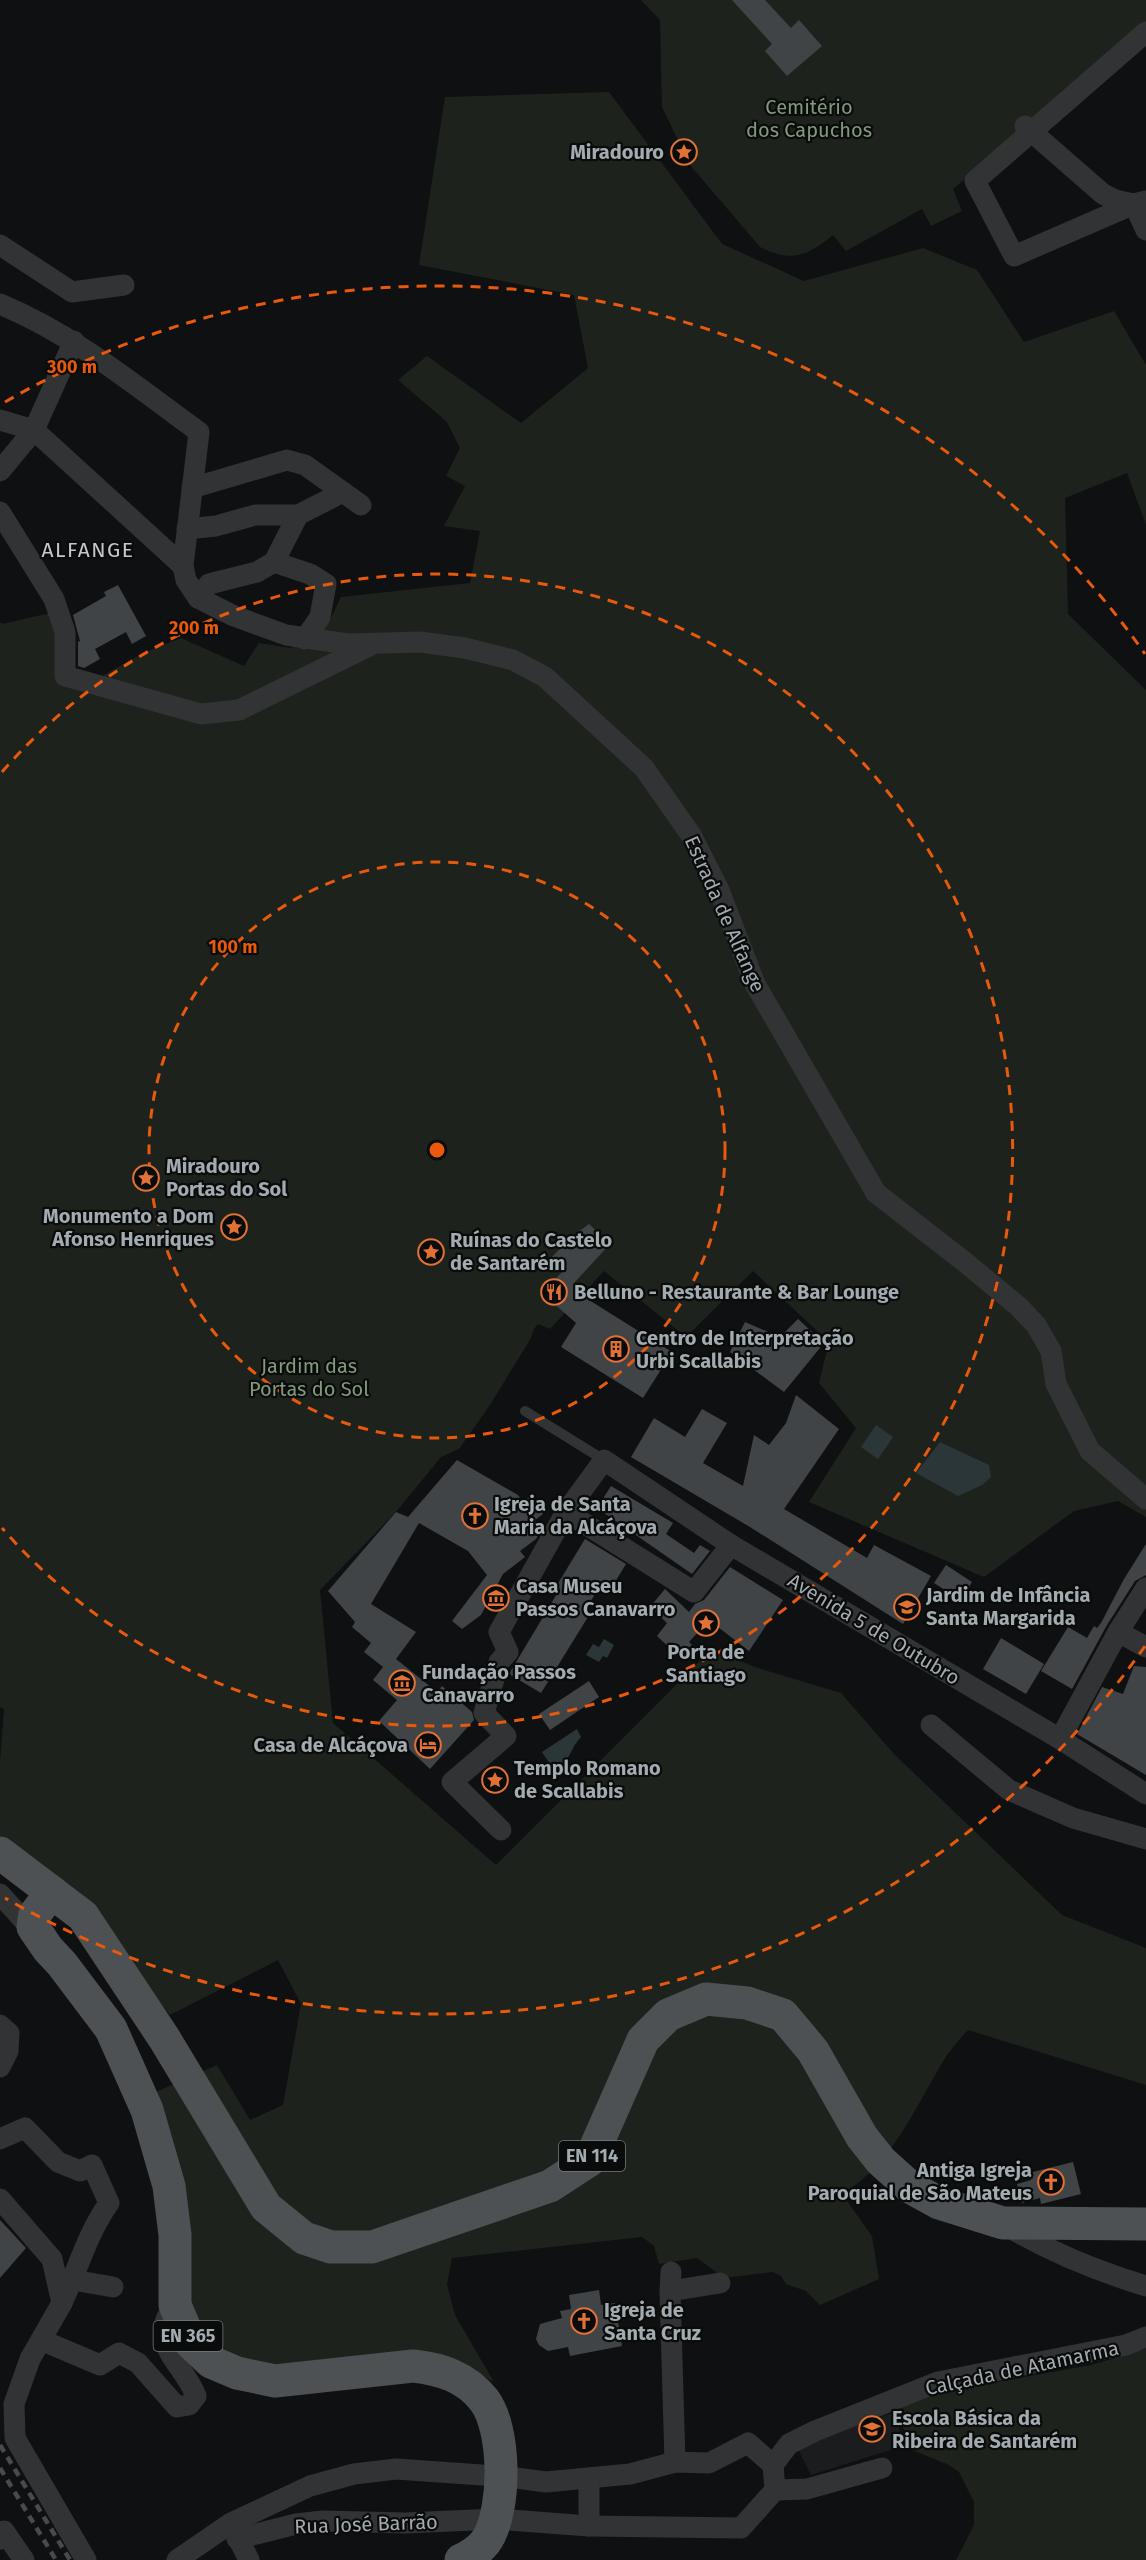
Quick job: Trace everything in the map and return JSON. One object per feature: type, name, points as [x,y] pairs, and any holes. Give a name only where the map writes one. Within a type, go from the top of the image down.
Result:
[{"type":"main road","name":"EN 114","points":[[0,1853],[83,1916],[111,1956],[266,2207],[304,2238],[331,2247],[372,2247],[550,2186],[590,2160],[643,2040],[668,2015],[706,1999],[747,2002],[783,2015],[813,2051],[862,2137],[881,2161],[910,2187],[939,2203],[1003,2223],[1146,2224]]},
{"type":"main road","points":[[36,1934],[33,1927],[35,1914],[52,1892]]},
{"type":"main road","name":"EN 365","points":[[36,1934],[62,1964],[111,2029],[147,2110],[169,2186],[175,2235],[175,2305],[191,2343],[211,2362],[237,2373],[275,2381],[412,2366],[435,2368],[471,2386],[486,2403],[500,2446],[492,2476],[496,2518],[488,2539],[474,2554],[461,2560]]},
{"type":"street","points":[[1140,203],[1014,256],[975,181],[1028,129],[1146,32]]},
{"type":"street","points":[[1028,129],[1103,194],[1115,200],[1140,203]]},
{"type":"street","points":[[1140,203],[1146,230]]},
{"type":"street","points":[[0,245],[72,292],[124,285]]},
{"type":"street","points":[[0,304],[74,341],[111,365],[199,432],[183,566],[186,580],[198,598],[210,584],[257,572],[274,562],[298,515]]},
{"type":"street","points":[[0,471],[34,430],[74,341]]},
{"type":"street","points":[[0,420],[34,430],[183,566]]},
{"type":"street","points":[[192,488],[287,460],[305,465],[361,505]]},
{"type":"street","points":[[187,529],[216,526],[255,515],[298,515],[343,492]]},
{"type":"street","points":[[0,512],[54,599],[65,632],[65,676],[201,714],[239,710],[378,642]]},
{"type":"street","points":[[274,562],[310,574],[326,584],[320,617],[305,639]]},
{"type":"street","name":"Estrada de Alfange","points":[[198,598],[234,616],[286,635],[305,639],[348,644],[378,642],[432,644],[465,648],[513,660],[545,677],[644,768],[691,835],[718,890],[755,984],[876,1193],[966,1263],[1036,1325],[1051,1351],[1056,1384],[1090,1451],[1117,1477],[1146,1499]]},
{"type":"street","points":[[501,1830],[452,1782],[506,1736],[484,1713],[499,1662],[508,1652],[499,1632],[566,1512],[604,1460]]},
{"type":"street","name":"Avenida 5 de Outubro","points":[[604,1460],[731,1545],[1060,1739],[1146,1794]]},
{"type":"street","points":[[566,1512],[694,1592],[731,1545]]},
{"type":"street","points":[[1060,1739],[1118,1632],[1146,1588]]},
{"type":"street","points":[[1118,1632],[1146,1647]]},
{"type":"street","points":[[931,1725],[1009,1790],[1072,1818],[1146,1839]]},
{"type":"street","points":[[0,1894],[36,1934]]},
{"type":"street","points":[[0,2025],[9,2033],[8,2051],[0,2067]]},
{"type":"street","points":[[0,2139],[25,2128],[58,2162],[80,2171],[92,2165],[109,2203],[95,2222],[85,2243],[73,2280],[30,2359],[14,2404],[15,2438],[86,2560]]},
{"type":"street","points":[[0,2199],[52,2259],[62,2303]]},
{"type":"street","points":[[1003,2223],[1032,2241],[1094,2269],[1146,2286]]},
{"type":"street","points":[[73,2280],[113,2287]]},
{"type":"street","points":[[675,2462],[670,2281],[720,2283]]},
{"type":"street","points":[[41,2340],[100,2365],[119,2353],[138,2363],[177,2407],[189,2405],[196,2396],[192,2385],[166,2346],[164,2318],[175,2305]]},
{"type":"street","name":"Calçada de Atamarma","points":[[773,2465],[789,2444],[938,2382],[1126,2345],[1146,2337]]},
{"type":"street","points":[[177,2560],[234,2531],[310,2486],[354,2474],[396,2469],[546,2482],[630,2474],[675,2462],[709,2463],[748,2443],[773,2465],[775,2490],[807,2490],[882,2468]]},
{"type":"street","points":[[589,2478],[589,2526]]},
{"type":"street","name":"Rua José Barrão","points":[[234,2531],[322,2521],[405,2523],[496,2518],[589,2526],[741,2528],[775,2490]]},
{"type":"street","points":[[234,2531],[249,2560]]},
{"type":"street","points":[[2,2535],[24,2560]]},
{"type":"lane","points":[[525,1411],[604,1460]]},
{"type":"shaded area","points":[[876,1425],[893,1437],[878,1459],[861,1447]]},
{"type":"shaded area","points":[[940,1442],[989,1465],[991,1477],[982,1485],[958,1496],[916,1473]]},
{"type":"shaded area","points":[[604,1639],[614,1645],[607,1658],[603,1656],[599,1662],[586,1655],[593,1644],[599,1647]]},
{"type":"shaded area","points":[[577,1729],[581,1737],[568,1758],[554,1770],[542,1752]]},
{"type":"shaded area","name":"Escola Básica da Ribeira de Santarém","points":[[895,2412],[903,2446],[811,2475],[797,2447]]},
{"type":"green space","name":"Cemitério dos Capuchos","points":[[641,0],[1146,0],[1146,23],[953,189],[962,211],[931,226],[922,209],[846,251],[833,235],[807,252],[790,256],[760,247],[690,165],[662,107],[660,20]]},
{"type":"green space","name":"Jardim das Portas do Sol","points":[[609,92],[722,244],[804,281],[923,248],[977,270],[1024,342],[1114,311],[1146,365],[1146,525],[1127,473],[1065,498],[1068,614],[1146,690],[1146,1517],[1118,1501],[1074,1511],[984,1577],[809,1502],[856,1428],[819,1383],[829,1342],[753,1271],[686,1337],[604,1271],[550,1329],[538,1324],[490,1405],[459,1449],[441,1457],[396,1512],[320,1590],[333,1723],[496,1865],[711,1650],[758,1668],[841,1693],[894,1754],[1062,1915],[1146,1948],[1146,2085],[968,2030],[945,2059],[888,2152],[859,2182],[842,2194],[872,2236],[879,2279],[820,2305],[806,2291],[786,2284],[781,2276],[773,2272],[731,2277],[720,2275],[697,2258],[659,2264],[654,2246],[642,2237],[452,2258],[447,2285],[455,2315],[494,2382],[469,2369],[295,2368],[245,2364],[212,2345],[192,2320],[149,2095],[217,2065],[250,2120],[283,2105],[301,2004],[278,1960],[170,2015],[121,1953],[0,1844],[0,1761],[4,1709],[0,1707],[0,622],[2,624],[50,613],[59,629],[56,667],[90,683],[141,654],[181,638],[244,666],[259,643],[291,648],[328,624],[341,597],[470,583],[480,531],[444,526],[465,486],[446,476],[460,448],[447,422],[398,380],[427,356],[521,423],[588,368],[574,295],[419,265],[445,97]]},
{"type":"green space","points":[[1146,2349],[1146,2560],[956,2560],[974,2525],[974,2502],[959,2472],[949,2465],[912,2450],[896,2409],[942,2392],[1091,2365]]},
{"type":"building","points":[[732,0],[765,0],[791,28],[799,20],[822,46],[787,76],[765,51],[772,44]]},
{"type":"building","points":[[118,585],[146,636],[132,644],[126,632],[95,649],[100,659],[84,668],[78,666],[78,642],[80,641],[73,615],[106,596],[104,592]]},
{"type":"building","name":"Centro de Interpretação Urbi Scallabis","points":[[589,1224],[610,1244],[574,1283],[584,1292],[581,1295],[672,1352],[643,1398],[561,1347],[576,1323],[542,1293],[565,1269],[552,1257],[570,1238]]},
{"type":"building","points":[[798,1319],[824,1343],[784,1392],[730,1352],[745,1322],[780,1337]]},
{"type":"building","points":[[796,1395],[839,1429],[784,1509],[867,1558],[874,1545],[931,1576],[903,1624],[750,1527],[631,1457],[654,1418],[685,1437],[702,1409],[727,1423],[703,1463],[743,1486],[754,1435],[769,1445],[786,1423]]},
{"type":"building","points":[[457,1460],[518,1495],[523,1502],[530,1496],[543,1514],[535,1520],[542,1529],[536,1539],[520,1551],[525,1557],[503,1574],[481,1615],[462,1629],[452,1621],[487,1575],[468,1551],[419,1523],[371,1604],[416,1632],[396,1659],[437,1692],[442,1686],[472,1712],[474,1720],[430,1769],[379,1721],[397,1700],[373,1680],[383,1667],[364,1652],[371,1643],[352,1627],[355,1622],[328,1591],[396,1512],[408,1517]]},
{"type":"building","points":[[611,1486],[673,1523],[666,1534],[694,1553],[700,1545],[710,1551],[692,1574],[597,1508]]},
{"type":"building","points":[[585,1539],[626,1564],[612,1587],[603,1581],[586,1609],[591,1612],[541,1693],[509,1674],[558,1592],[554,1590]]},
{"type":"building","points":[[1146,1544],[1146,1575],[1135,1581],[1107,1625],[1072,1689],[1041,1671],[1068,1627],[1087,1638],[1094,1626],[1097,1628]]},
{"type":"building","points":[[946,1565],[972,1582],[961,1600],[934,1583]]},
{"type":"building","points":[[730,1567],[783,1600],[749,1651],[709,1620],[689,1642],[692,1645],[679,1657],[657,1636],[667,1623],[650,1607],[665,1589],[689,1612],[695,1604],[704,1600]]},
{"type":"building","points":[[1001,1638],[1044,1664],[1026,1694],[983,1669]]},
{"type":"building","points":[[1134,1666],[1146,1667],[1146,1775],[1077,1734],[1102,1687],[1123,1694]]},
{"type":"building","points":[[589,1681],[599,1697],[550,1730],[539,1714]]},
{"type":"building","name":"Antiga Igreja Paroquial de São Mateus","points":[[1073,2162],[1081,2194],[1041,2204],[1040,2198],[1022,2203],[1017,2184],[1031,2180],[1029,2173]]},
{"type":"building","points":[[0,2220],[26,2248],[0,2278]]},
{"type":"building","name":"Igreja de Santa Cruz","points":[[599,2290],[601,2305],[615,2303],[622,2346],[570,2356],[568,2347],[548,2351],[539,2345],[536,2339],[540,2324],[562,2318],[560,2311],[571,2309],[569,2295]]},
{"type":"railway","points":[[0,2445],[70,2560]]},
{"type":"railway","points":[[0,2468],[56,2560]]},
{"type":"place","name":"Miradouro","points":[[684,152]]},
{"type":"place","name":"Miradouro Portas do Sol","points":[[146,1178]]},
{"type":"place","name":"Monumento a Dom Afonso Henriques","points":[[234,1227]]},
{"type":"place","name":"Ruínas do Castelo de Santarém","points":[[431,1252]]},
{"type":"place","name":"Belluno - Restaurante & Bar Lounge","points":[[554,1292]]},
{"type":"place","name":"Centro de Interpretação Urbi Scallabis","points":[[616,1349]]},
{"type":"place","name":"Igreja de Santa Maria da Alcáçova","points":[[475,1516]]},
{"type":"place","name":"Casa Museu Passos Canavarro","points":[[496,1598]]},
{"type":"place","name":"Jardim de Infância Santa Margarida","points":[[907,1607]]},
{"type":"place","name":"Porta de Santiago","points":[[706,1623]]},
{"type":"place","name":"Fundação Passos Canavarro","points":[[402,1683]]},
{"type":"place","name":"Casa de Alcáçova","points":[[428,1745]]},
{"type":"place","name":"Templo Romano de Scallabis","points":[[495,1780]]},
{"type":"place","name":"Antiga Igreja Paroquial de São Mateus","points":[[1051,2182]]},
{"type":"place","name":"Igreja de Santa Cruz","points":[[584,2321]]},
{"type":"place","name":"Escola Básica da Ribeira de Santarém","points":[[872,2429]]},
{"type":"district","name":"ALFANGE","points":[[88,550]]}]
